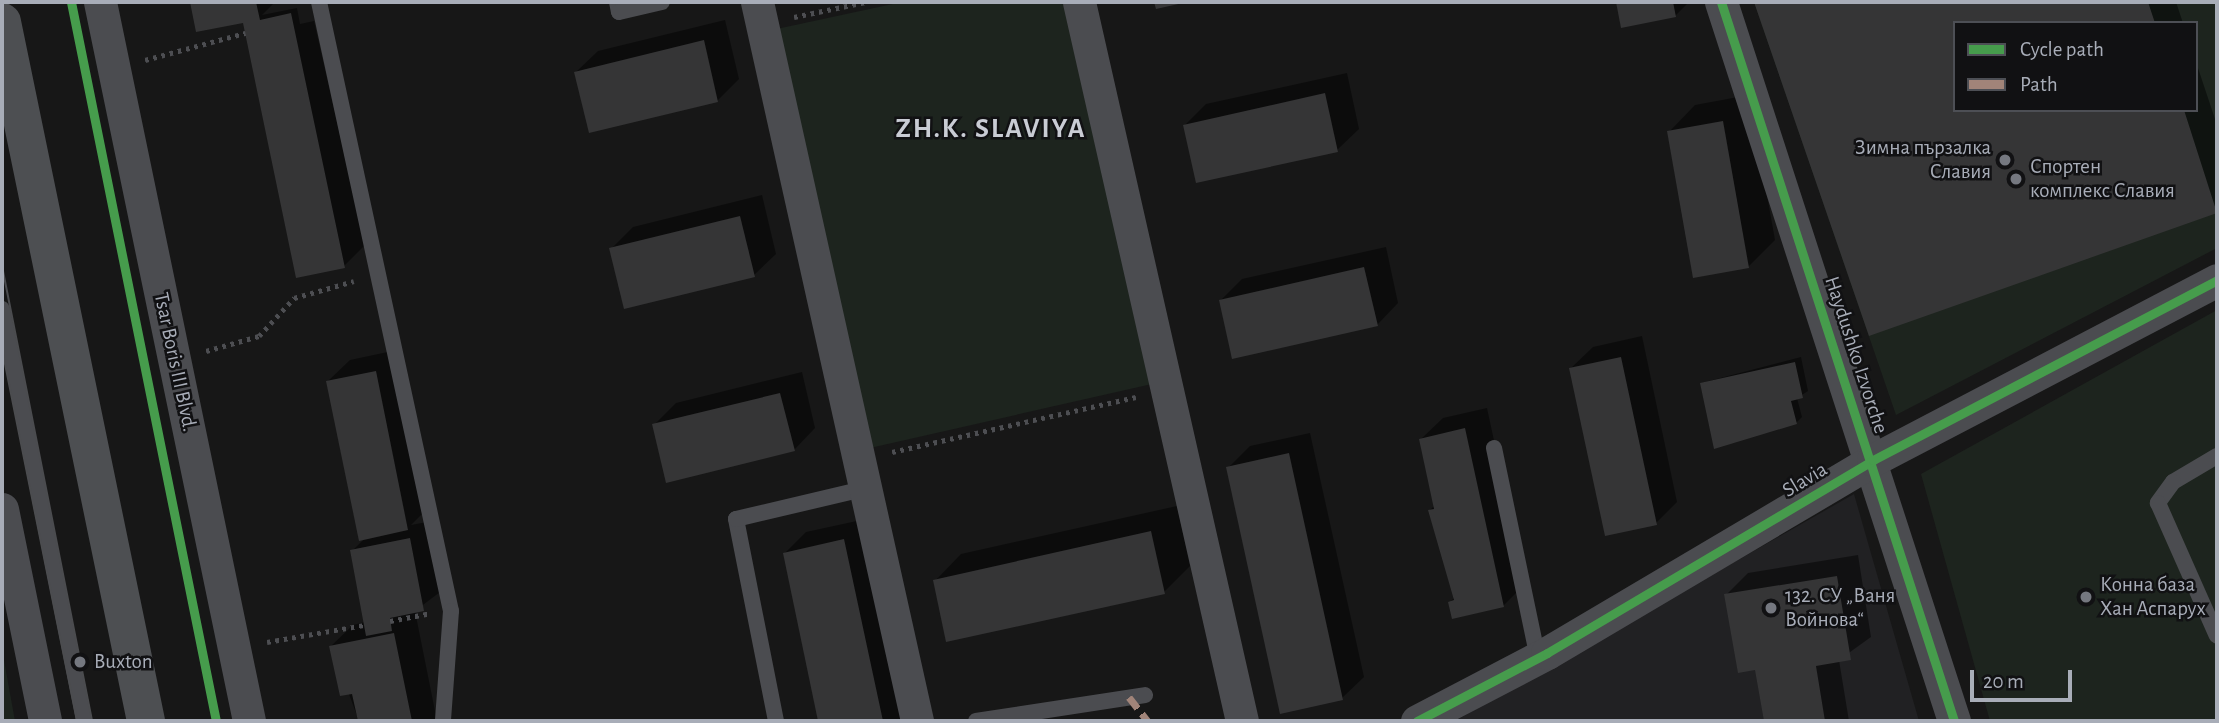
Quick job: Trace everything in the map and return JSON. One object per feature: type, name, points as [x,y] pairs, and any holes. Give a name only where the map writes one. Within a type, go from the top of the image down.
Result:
[{"type":"main road","points":[[2,22],[146,721]]},
{"type":"street","name":"Tsar Boris III Blvd.","points":[[100,2],[249,721]]},
{"type":"street","points":[[1079,2],[1242,721]]},
{"type":"street","name":"Haydushko Izvorche","points":[[1721,2],[1873,460],[1954,721]]},
{"type":"street","points":[[759,13],[917,721]]},
{"type":"street","name":"Slavia","points":[[1418,721],[1538,658],[1873,460],[2217,280]]},
{"type":"street","points":[[2,509],[45,721]]},
{"type":"lane","points":[[319,2],[381,273],[450,609],[443,721]]},
{"type":"lane","points":[[617,2],[619,12],[662,2]]},
{"type":"lane","points":[[2,309],[84,721]]},
{"type":"lane","points":[[1494,448],[1538,658]]},
{"type":"lane","points":[[2217,456],[2173,482],[2158,503],[2217,636]]},
{"type":"lane","points":[[776,721],[736,519],[864,474]]},
{"type":"lane","points":[[976,721],[1075,713],[1145,695]]},
{"type":"path","points":[[759,13],[865,2]]},
{"type":"path","points":[[134,62],[245,33]]},
{"type":"path","points":[[195,354],[259,336],[294,298],[381,273]]},
{"type":"path","points":[[864,474],[1167,390]]},
{"type":"path","points":[[390,621],[450,609]]},
{"type":"path","points":[[256,644],[364,625]]},
{"type":"shaded area","points":[[902,2],[1064,2],[1152,384],[870,448],[772,30]]},
{"type":"shaded area","name":"Спортен комплекс Славия","points":[[1754,2],[2217,2],[2217,248],[1896,415]]},
{"type":"shaded area","name":"Конна база Хан Аспарух","points":[[2217,310],[2217,721],[1990,721],[1921,474]]},
{"type":"shaded area","name":"132. СУ „Ваня Войнова“","points":[[1854,494],[1919,721],[1455,721]]},
{"type":"shaded area","points":[[2,649],[15,721],[2,721]]},
{"type":"building","points":[[190,2],[256,2],[260,20],[291,13],[345,268],[296,278],[243,23],[196,32]]},
{"type":"building","points":[[1154,2],[1183,2],[1183,3],[1156,9]]},
{"type":"building","points":[[1616,2],[1673,2],[1676,17],[1621,28]]},
{"type":"building","name":"Спортен комплекс Славия","points":[[1754,2],[2148,2],[2154,21],[1953,21],[1953,112],[2185,112],[2217,213],[1869,336]]},
{"type":"building","points":[[704,40],[718,102],[589,133],[574,72]]},
{"type":"building","points":[[1325,93],[1338,152],[1196,183],[1183,125]]},
{"type":"building","points":[[1723,121],[1749,268],[1693,278],[1667,131]]},
{"type":"building","points":[[740,216],[755,277],[624,309],[609,248]]},
{"type":"building","points":[[1364,267],[1378,326],[1232,359],[1219,300]]},
{"type":"building","points":[[1621,357],[1657,525],[1605,536],[1569,368]]},
{"type":"building","points":[[1795,362],[1803,398],[1791,401],[1797,424],[1714,449],[1700,383]]},
{"type":"building","points":[[376,371],[408,530],[359,541],[326,381]]},
{"type":"building","points":[[780,393],[795,451],[666,483],[652,424]]},
{"type":"building","points":[[1465,428],[1504,607],[1452,619],[1448,602],[1454,600],[1428,510],[1434,509],[1419,439]]},
{"type":"building","points":[[1289,453],[1343,700],[1280,714],[1226,467]]},
{"type":"building","points":[[1151,531],[1165,594],[946,642],[933,580]]},
{"type":"building","points":[[410,538],[424,611],[390,618],[392,631],[366,636],[350,550]]},
{"type":"building","points":[[844,539],[883,721],[818,721],[783,553]]},
{"type":"building","points":[[1837,576],[1851,660],[1816,666],[1825,721],[1764,721],[1755,670],[1738,673],[1724,594]]},
{"type":"building","points":[[394,633],[412,721],[358,721],[352,694],[340,696],[329,646]]},
{"type":"tram line","points":[[2,266],[92,721]]},
{"type":"tram line","points":[[2,349],[77,721]]},
{"type":"marked path","points":[[1129,697],[1148,721]]},
{"type":"cycle path","points":[[71,2],[216,721]]},
{"type":"cycle path","points":[[1721,2],[1954,721]]},
{"type":"cycle path","points":[[1417,721],[1547,653],[1873,460],[2217,280]]},
{"type":"place","name":"Зимна пързалка Славия","points":[[2005,160]]},
{"type":"place","name":"Спортен комплекс Славия","points":[[2016,179]]},
{"type":"place","name":"Конна база Хан Аспарух","points":[[2086,597]]},
{"type":"place","name":"132. СУ „Ваня Войнова“","points":[[1771,608]]},
{"type":"place","name":"Buxton","points":[[80,662]]},
{"type":"district","name":"ZH.K. SLAVIYA","points":[[991,129]]}]
